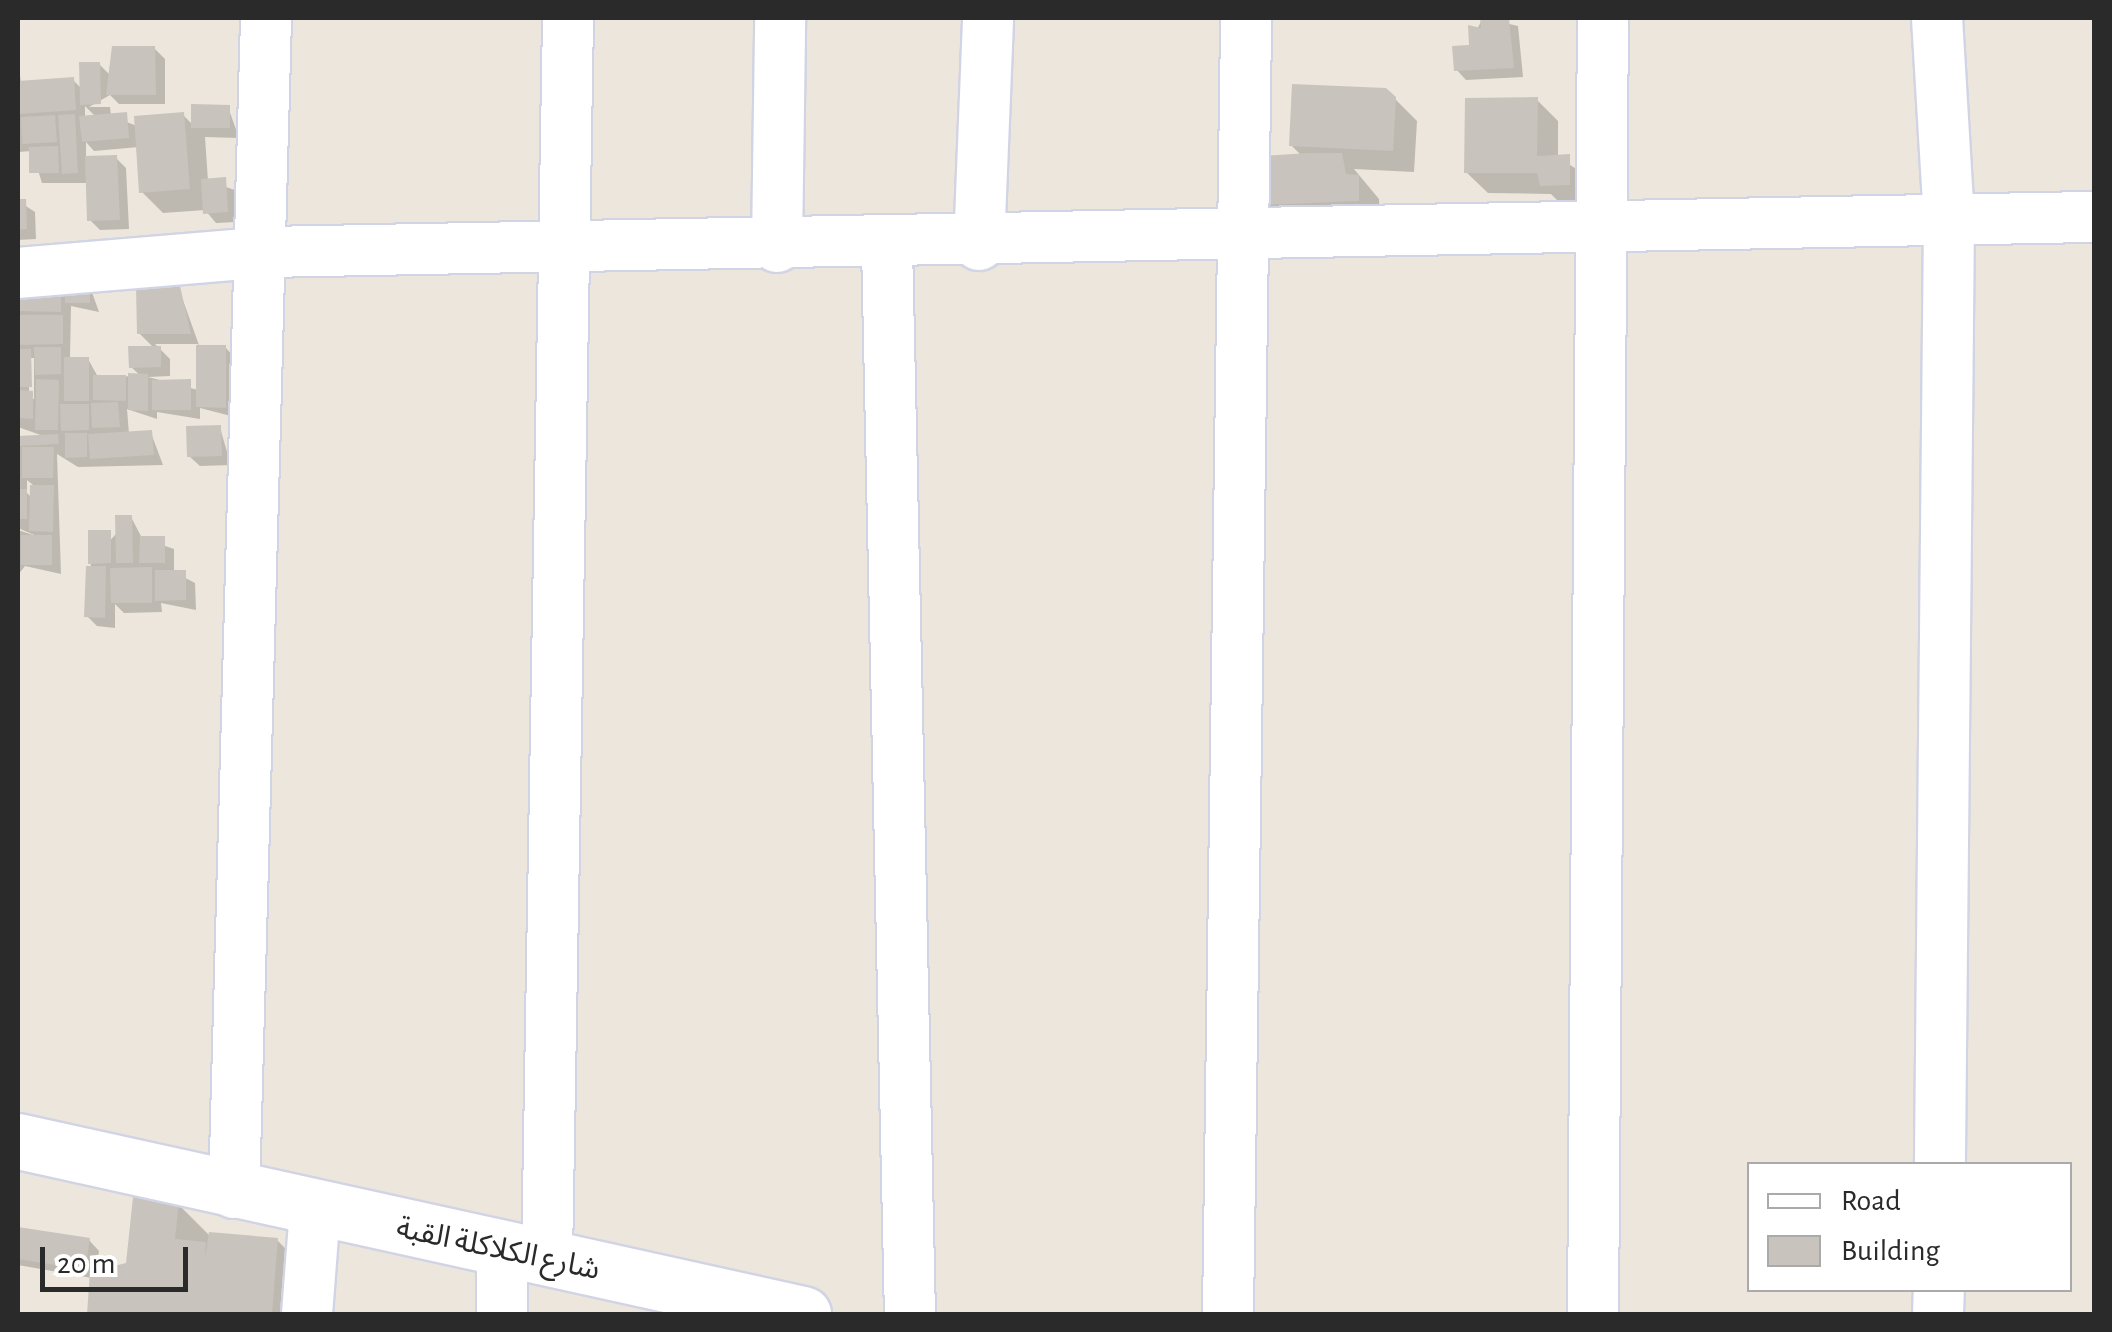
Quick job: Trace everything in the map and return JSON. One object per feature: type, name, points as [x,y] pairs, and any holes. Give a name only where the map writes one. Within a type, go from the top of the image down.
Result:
[{"type":"street","points":[[234,1193],[266,252],[266,18]]},
{"type":"street","points":[[502,1314],[524,1254],[563,248],[568,18]]},
{"type":"street","points":[[776,247],[780,18]]},
{"type":"street","points":[[980,245],[988,18]]},
{"type":"street","points":[[1228,1314],[1246,18]]},
{"type":"street","points":[[1593,1314],[1608,224],[1603,18]]},
{"type":"street","points":[[1937,18],[1949,218],[1940,1162]]},
{"type":"street","points":[[18,273],[266,252],[980,245],[1608,224],[2094,218]]},
{"type":"street","points":[[887,246],[910,1314]]},
{"type":"street","name":"شارع الكلاكلة القبة","points":[[18,1142],[234,1193],[804,1314]]},
{"type":"street","points":[[306,1314],[314,1210]]},
{"type":"building","points":[[1480,18],[1509,18],[1514,68],[1454,71],[1452,46],[1469,45],[1468,25],[1481,28]]},
{"type":"building","points":[[112,46],[155,46],[156,95],[106,95]]},
{"type":"building","points":[[79,62],[100,62],[101,104],[80,105]]},
{"type":"building","points":[[74,77],[76,110],[20,114],[18,81]]},
{"type":"building","points":[[1292,84],[1386,88],[1396,97],[1393,151],[1289,146]]},
{"type":"building","points":[[1538,97],[1537,156],[1570,154],[1570,185],[1540,186],[1537,173],[1464,173],[1465,98]]},
{"type":"building","points":[[191,104],[230,105],[230,128],[191,128]]},
{"type":"building","points":[[127,112],[129,138],[82,142],[79,116]]},
{"type":"building","points":[[184,112],[190,189],[139,193],[134,116]]},
{"type":"building","points":[[75,114],[78,173],[62,174],[58,115]]},
{"type":"building","points":[[55,115],[57,142],[22,144],[21,117]]},
{"type":"building","points":[[58,146],[59,173],[29,173],[29,147]]},
{"type":"building","points":[[1342,153],[1346,174],[1359,175],[1359,201],[1263,205],[1262,156]]},
{"type":"building","points":[[117,155],[120,220],[87,221],[85,156]]},
{"type":"building","points":[[226,177],[228,212],[203,214],[201,179]]},
{"type":"building","points":[[18,199],[26,199],[27,229],[18,230]]},
{"type":"building","points":[[65,282],[90,282],[90,303],[65,303]]},
{"type":"building","points":[[18,286],[61,287],[61,312],[18,311]]},
{"type":"building","points":[[180,286],[191,334],[137,334],[136,287]]},
{"type":"building","points":[[18,315],[63,315],[63,344],[18,345]]},
{"type":"building","points":[[196,345],[226,345],[226,408],[196,407]]},
{"type":"building","points":[[128,346],[161,346],[161,367],[129,368]]},
{"type":"building","points":[[34,347],[61,347],[61,374],[35,375]]},
{"type":"building","points":[[18,349],[31,349],[32,387],[18,387]]},
{"type":"building","points":[[64,357],[89,357],[89,401],[64,401]]},
{"type":"building","points":[[128,373],[148,374],[148,411],[128,410]]},
{"type":"building","points":[[93,375],[126,375],[126,401],[93,400]]},
{"type":"building","points":[[36,379],[59,380],[58,430],[35,430]]},
{"type":"building","points":[[191,379],[191,410],[152,410],[152,380]]},
{"type":"building","points":[[18,390],[33,391],[33,419],[18,418]]},
{"type":"building","points":[[118,402],[120,427],[92,428],[91,403]]},
{"type":"building","points":[[60,404],[89,404],[89,430],[61,431]]},
{"type":"building","points":[[221,425],[222,456],[187,457],[186,426]]},
{"type":"building","points":[[152,430],[154,455],[90,459],[88,434]]},
{"type":"building","points":[[65,433],[87,433],[87,457],[65,458]]},
{"type":"building","points":[[58,434],[59,444],[18,446],[18,436]]},
{"type":"building","points":[[22,447],[54,447],[53,478],[22,478]]},
{"type":"building","points":[[30,485],[54,485],[53,532],[29,531]]},
{"type":"building","points":[[18,489],[27,489],[27,519],[18,519]]},
{"type":"building","points":[[115,515],[132,515],[133,563],[116,563]]},
{"type":"building","points":[[88,530],[111,530],[111,563],[88,564]]},
{"type":"building","points":[[21,535],[52,535],[52,565],[21,565]]},
{"type":"building","points":[[140,536],[165,536],[165,563],[139,563]]},
{"type":"building","points":[[86,566],[106,566],[105,618],[84,617]]},
{"type":"building","points":[[152,567],[152,603],[111,603],[110,568]]},
{"type":"building","points":[[155,570],[186,570],[186,600],[155,601]]},
{"type":"building","points":[[133,1197],[179,1202],[175,1239],[206,1242],[205,1259],[209,1232],[278,1238],[272,1314],[87,1314],[90,1272],[126,1263]]},
{"type":"building","points":[[18,1227],[90,1238],[85,1270],[18,1259]]}]
